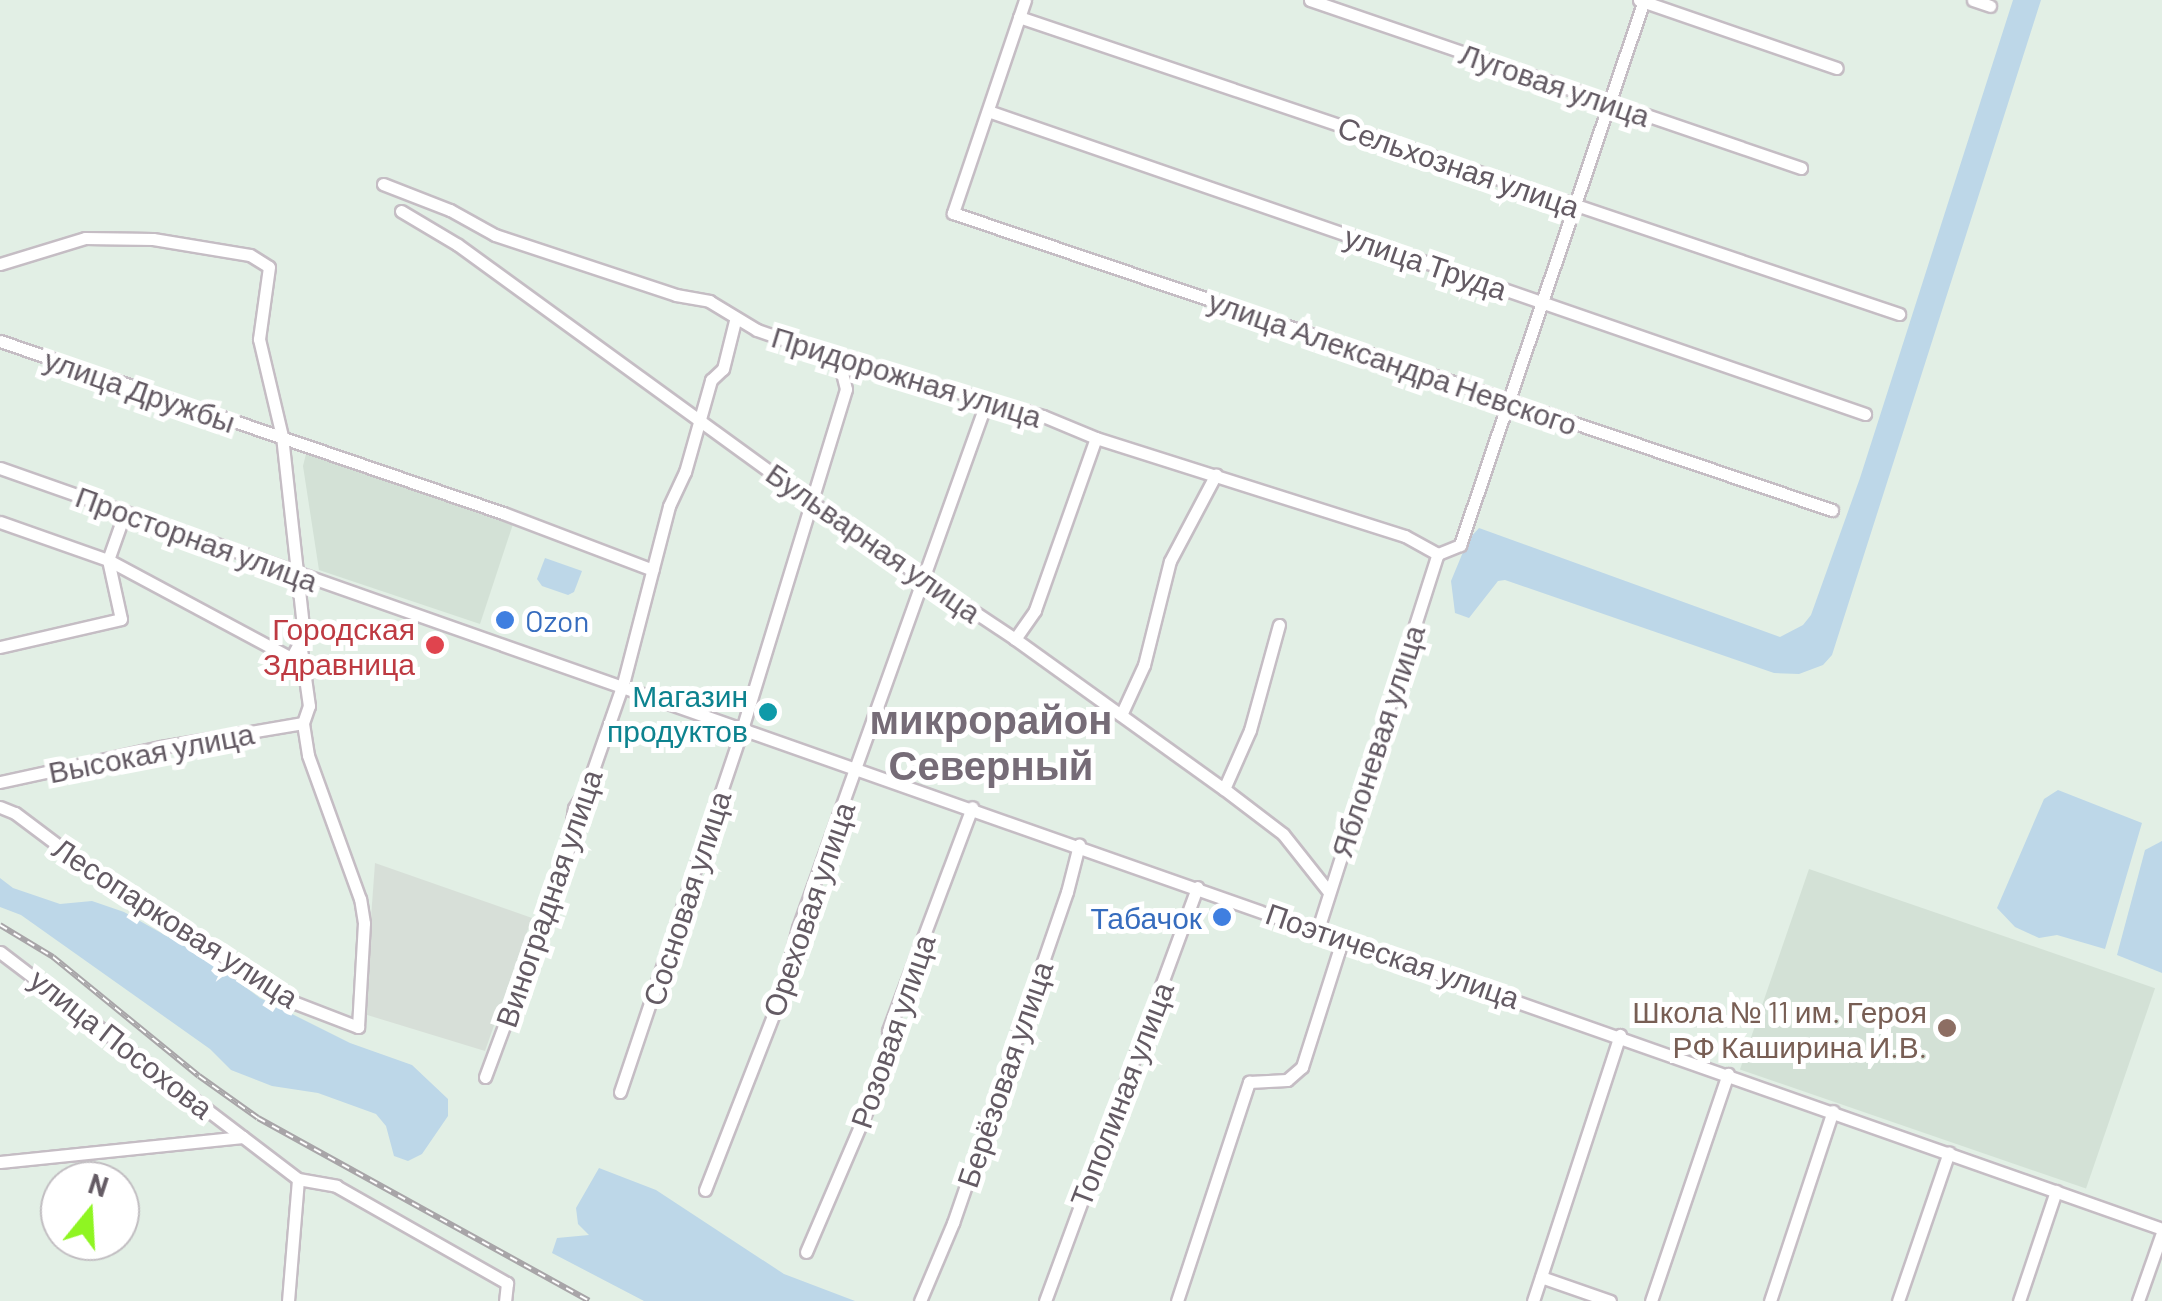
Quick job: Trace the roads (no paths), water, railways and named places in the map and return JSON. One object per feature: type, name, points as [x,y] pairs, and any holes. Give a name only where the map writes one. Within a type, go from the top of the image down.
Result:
[{"type":"street","points":[[988,111],[1025,0]]},
{"type":"street","name":"Луговая улица","points":[[1310,0],[1801,168]]},
{"type":"street","points":[[1973,0],[1990,6]]},
{"type":"street","points":[[1438,554],[1460,545],[1642,1],[1837,68]]},
{"type":"street","name":"Сельхозная улица","points":[[1019,17],[1899,314]]},
{"type":"street","name":"улица Александра Невского","points":[[988,111],[953,213],[1832,510]]},
{"type":"street","name":"улица Труда","points":[[988,111],[1864,414]]},
{"type":"street","name":"Придорожная улица","points":[[383,184],[450,210],[495,236],[676,295],[709,301],[735,321],[838,358],[1043,416],[1096,438],[1405,536],[1438,554]]},
{"type":"street","name":"Бульварная улица","points":[[401,211],[458,246],[922,580],[1015,639],[1224,789],[1283,834],[1329,892]]},
{"type":"street","points":[[0,264],[86,238],[169,242],[250,255],[268,267],[259,339],[282,436],[304,634],[292,658],[108,560],[0,522]]},
{"type":"street","name":"Виноградная улица","points":[[485,1078],[567,857],[574,808],[586,790],[623,684],[653,570],[712,380],[724,369],[735,321]]},
{"type":"street","name":"улица Дружбы","points":[[0,340],[226,421],[282,436],[653,570]]},
{"type":"street","name":"Сосновая улица","points":[[620,1092],[743,726],[846,389],[838,358]]},
{"type":"street","name":"Ореховая улица","points":[[705,1190],[781,995],[798,928],[986,400]]},
{"type":"street","points":[[1015,639],[1035,610],[1096,438]]},
{"type":"street","name":"Просторная улица","points":[[0,468],[296,574],[623,684]]},
{"type":"street","points":[[1121,715],[1144,665],[1170,561],[1216,474]]},
{"type":"street","points":[[0,647],[121,619],[108,560],[125,512]]},
{"type":"street","name":"Яблоневая улица","points":[[1318,929],[1438,554]]},
{"type":"street","points":[[1224,789],[1250,730],[1280,626]]},
{"type":"street","points":[[300,642],[310,706],[303,723]]},
{"type":"street","name":"Поэтическая улица","points":[[623,684],[1949,1152],[2162,1231]]},
{"type":"street","name":"Высокая улица","points":[[0,782],[161,747],[303,723]]},
{"type":"street","name":"Лесопарковая улица","points":[[0,808],[14,812],[102,880],[293,1002],[358,1027],[364,923],[360,898],[308,755],[303,723]]},
{"type":"street","name":"Розовая улица","points":[[806,1252],[889,1058],[888,1031],[972,807]]},
{"type":"street","name":"Берёзовая улица","points":[[920,1301],[953,1222],[1067,892],[1079,845]]},
{"type":"street","name":"Тополиная улица","points":[[1045,1301],[1197,886]]},
{"type":"street","points":[[1177,1301],[1249,1082],[1287,1080],[1302,1066],[1343,938]]},
{"type":"street","name":"улица Посохова","points":[[0,952],[298,1179]]},
{"type":"street","points":[[1532,1301],[1620,1036]]},
{"type":"street","points":[[1651,1301],[1728,1074]]},
{"type":"street","points":[[1770,1301],[1833,1111]]},
{"type":"street","points":[[0,1162],[243,1136]]},
{"type":"street","points":[[1898,1301],[1949,1152]]},
{"type":"street","points":[[288,1301],[298,1179],[336,1186],[507,1283],[505,1301]]},
{"type":"street","points":[[2019,1301],[2056,1191]]},
{"type":"street","points":[[2138,1301],[2162,1231]]},
{"type":"street","points":[[1541,1277],[1610,1301]]},
{"type":"railway","points":[[0,925],[53,957],[199,1076],[258,1118],[589,1301]]},
{"type":"place","name":"Ozon","points":[[505,620]]},
{"type":"place","name":"Городская Здравница","points":[[435,645]]},
{"type":"place","name":"Магазин продуктов","points":[[768,712]]},
{"type":"place","name":"Табачок","points":[[1222,917]]},
{"type":"place","name":"Школа № 11 им. Героя РФ Каширина И.В.","points":[[1947,1028]]},
{"type":"district","name":"микрорайон Северный","points":[[991,741]]}]
